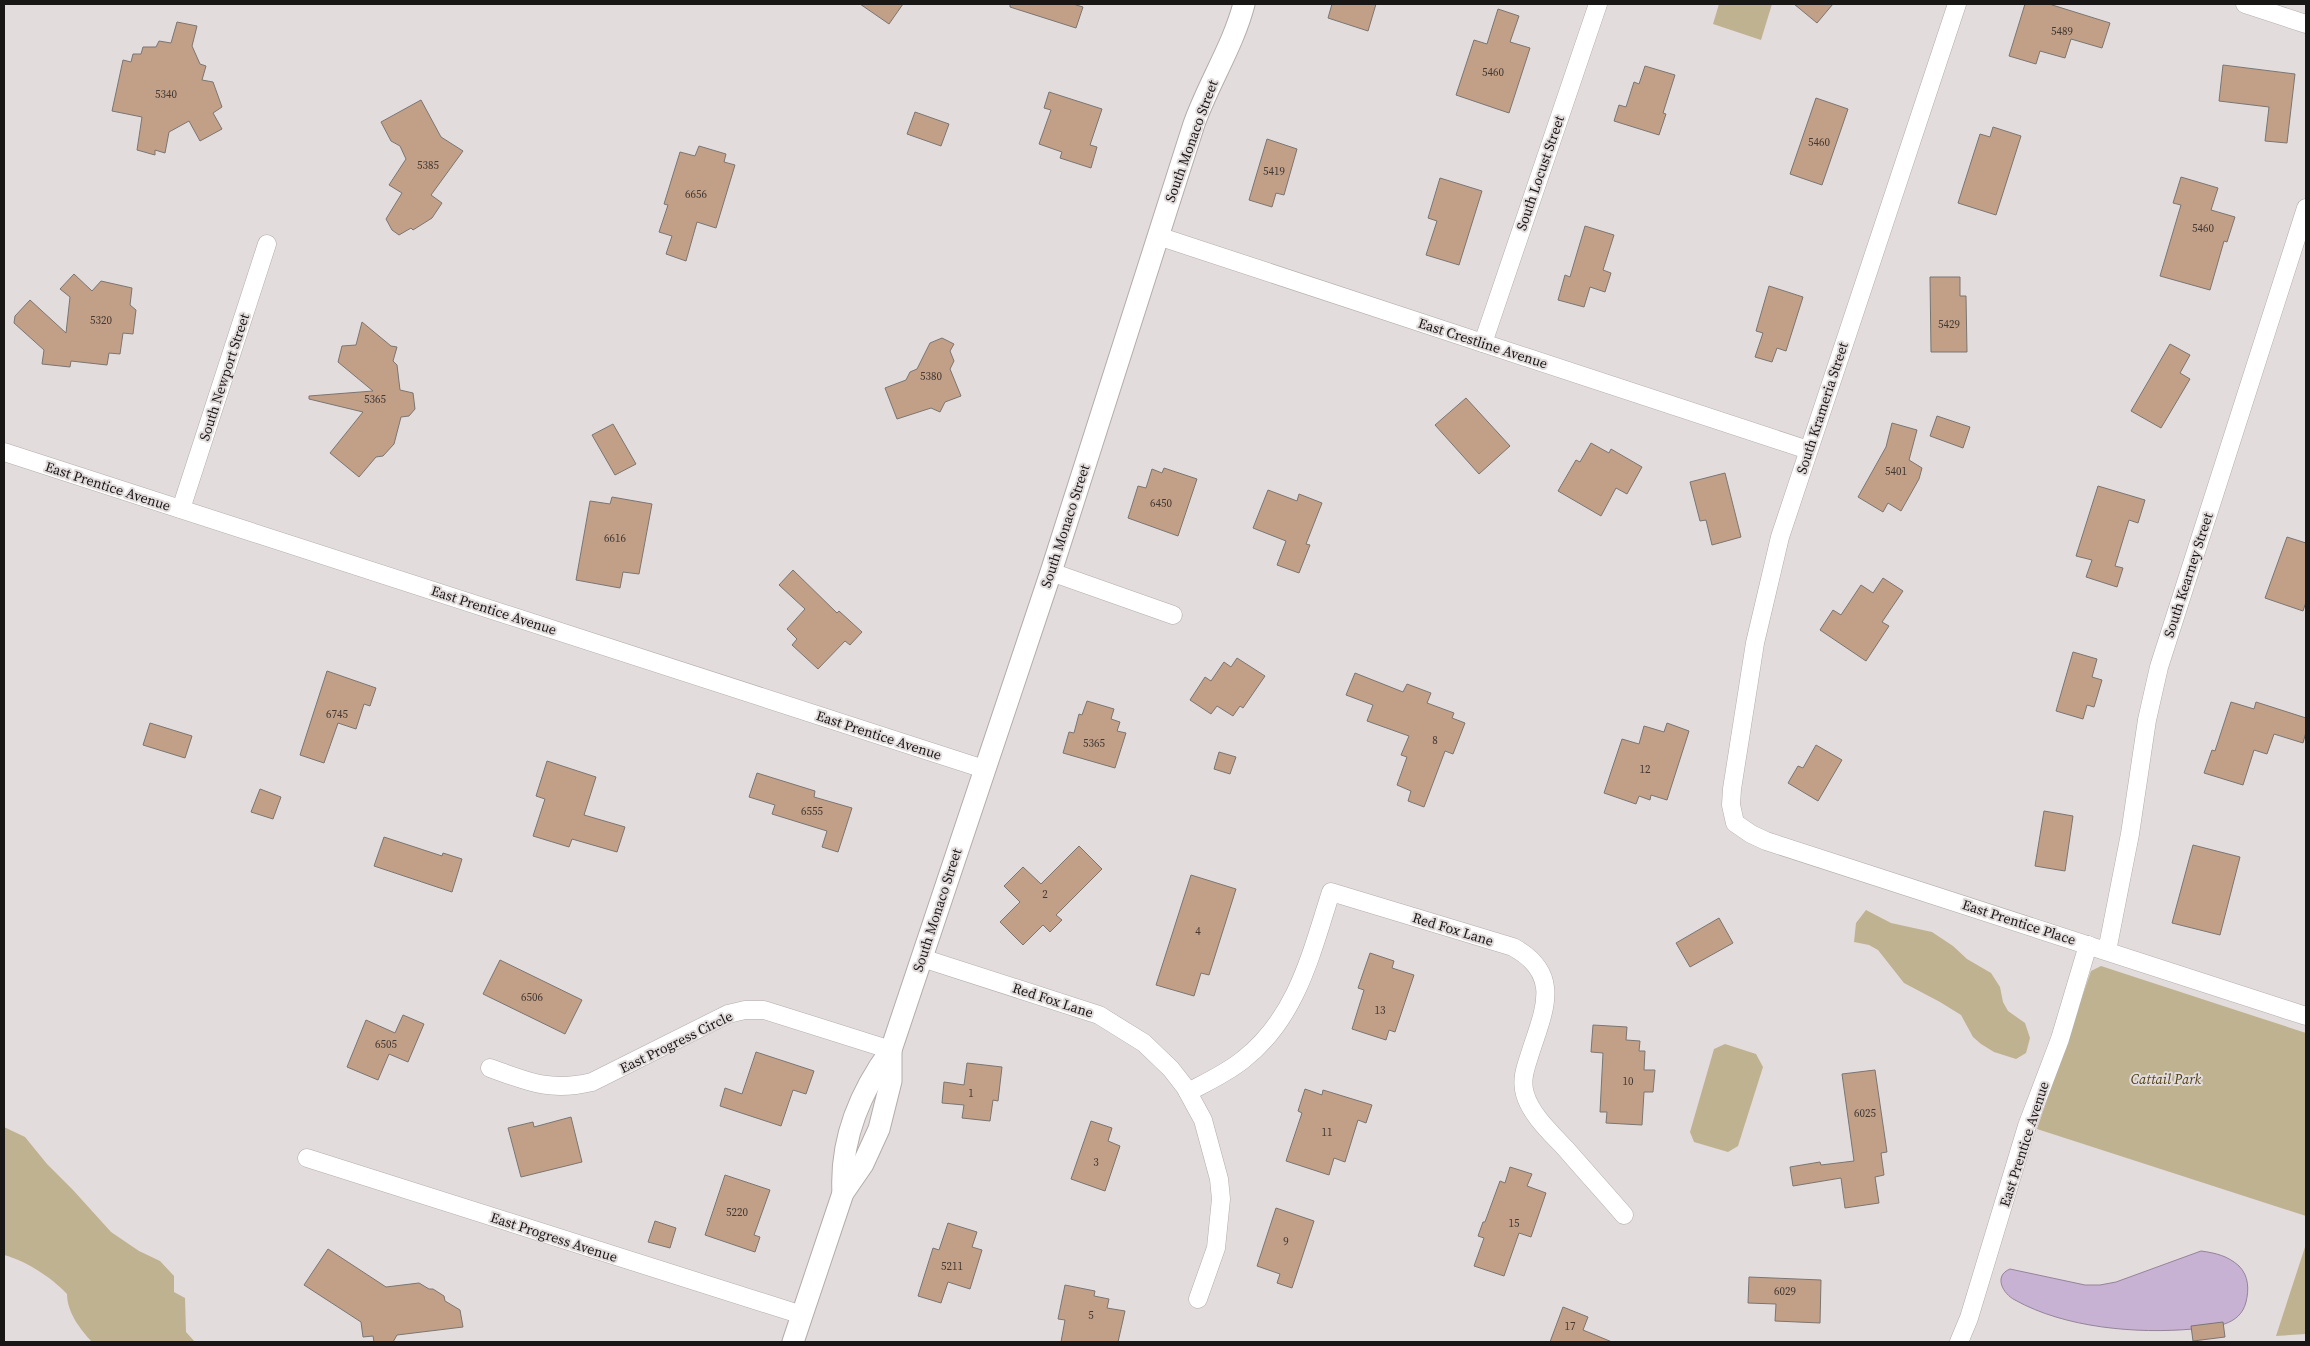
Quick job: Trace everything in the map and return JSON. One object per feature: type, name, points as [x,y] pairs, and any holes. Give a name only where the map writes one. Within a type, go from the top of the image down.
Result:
[{"type":"street","name":"South Monaco Street","points":[[843,1193],[842,1163],[855,1112],[873,1075],[891,1050],[1051,572],[1197,116],[1212,79],[1232,43],[1244,4]]},
{"type":"street","name":"South Locust Street","points":[[1483,343],[1598,4]]},
{"type":"street","name":"South Krameria Street","points":[[1735,823],[1731,805],[1732,789],[1755,643],[1780,537],[1957,4]]},
{"type":"street","points":[[2245,4],[2306,24]]},
{"type":"street","name":"South Kearney Street","points":[[2107,951],[2130,834],[2147,720],[2159,667],[2306,208]]},
{"type":"street","name":"East Crestline Avenue","points":[[1158,236],[1808,450]]},
{"type":"street","name":"South Newport Street","points":[[181,510],[268,244]]},
{"type":"street","name":"East Prentice Avenue","points":[[4,452],[984,769]]},
{"type":"street","points":[[1051,572],[1173,615]]},
{"type":"street","name":"East Prentice Place","points":[[1735,823],[1766,841],[2306,1016]]},
{"type":"street","name":"Red Fox Lane","points":[[1188,1092],[1243,1060],[1257,1048],[1284,1017],[1301,983],[1331,892],[1513,947],[1527,955],[1539,967],[1545,980],[1546,999],[1524,1073],[1525,1094],[1539,1119],[1624,1215]]},
{"type":"street","name":"East Prentice Avenue","points":[[1959,1342],[1969,1318],[2027,1126],[2060,1039],[2088,945]]},
{"type":"street","name":"Red Fox Lane","points":[[922,958],[1099,1015],[1144,1043],[1171,1069],[1188,1092],[1203,1120],[1215,1159],[1221,1199],[1216,1248],[1198,1299]]},
{"type":"street","name":"East Progress Circle","points":[[490,1068],[534,1084],[573,1087],[592,1082],[728,1014],[745,1010],[764,1010],[891,1050]]},
{"type":"street","name":"South Monaco Street","points":[[793,1342],[843,1193],[863,1164],[879,1129],[891,1081],[891,1050]]},
{"type":"street","name":"East Progress Avenue","points":[[307,1158],[802,1315]]},
{"type":"green space","points":[[1719,4],[1772,4],[1761,40],[1713,24]]},
{"type":"green space","points":[[1866,910],[1891,923],[1932,932],[1953,946],[1967,959],[1991,973],[2000,987],[2003,1002],[2008,1011],[2025,1023],[2030,1038],[2026,1053],[2016,1059],[1994,1052],[1981,1044],[1973,1037],[1961,1015],[1904,983],[1878,950],[1869,945],[1854,942],[1856,923]]},
{"type":"green space","name":"Cattail Park","points":[[2101,966],[2306,1033],[2306,1216],[2037,1129],[2091,971]]},
{"type":"green space","points":[[1725,1044],[1756,1054],[1763,1067],[1738,1146],[1728,1152],[1694,1142],[1690,1132],[1714,1049]]},
{"type":"green space","points":[[4,1127],[25,1137],[47,1164],[111,1232],[139,1251],[160,1261],[174,1276],[174,1292],[185,1298],[186,1332],[195,1342],[92,1342],[72,1314],[67,1294],[38,1270],[4,1255]]},
{"type":"green space","points":[[2306,1244],[2306,1334],[2276,1336]]},
{"type":"shaded area","points":[[2201,1251],[2226,1257],[2239,1266],[2245,1274],[2248,1293],[2243,1310],[2232,1321],[2225,1324],[2193,1329],[2149,1331],[2079,1323],[2056,1317],[2015,1300],[2007,1294],[2001,1280],[2005,1272],[2010,1269],[2085,1285],[2100,1285],[2116,1282]]},
{"type":"building","points":[[860,4],[903,4],[889,24]]},
{"type":"building","points":[[1010,4],[1073,4],[1083,7],[1076,28],[1010,7]]},
{"type":"building","points":[[1332,4],[1376,4],[1368,31],[1328,18]]},
{"type":"building","points":[[1794,4],[1833,4],[1817,23]]},
{"type":"building","points":[[2025,4],[2049,4],[2110,23],[2102,48],[2071,39],[2065,58],[2040,51],[2036,64],[2009,56]]},
{"type":"building","points":[[1498,9],[1519,16],[1510,42],[1530,48],[1509,113],[1456,95],[1474,40],[1487,44]]},
{"type":"building","points":[[177,22],[197,26],[192,46],[200,64],[206,66],[202,80],[213,82],[222,107],[213,113],[222,129],[200,141],[189,121],[169,132],[165,153],[155,150],[155,155],[137,150],[142,117],[112,111],[123,60],[131,62],[133,54],[141,54],[143,47],[156,47],[159,41],[171,43]]},
{"type":"building","points":[[2223,65],[2295,74],[2287,143],[2265,141],[2269,107],[2219,101]]},
{"type":"building","points":[[1645,66],[1675,75],[1663,113],[1666,114],[1659,135],[1614,121],[1619,105],[1626,107],[1634,82],[1639,84]]},
{"type":"building","points":[[1049,92],[1102,109],[1090,145],[1097,147],[1091,168],[1060,158],[1062,152],[1039,144],[1051,110],[1044,108]]},
{"type":"building","points":[[1816,98],[1848,109],[1822,185],[1790,174]]},
{"type":"building","points":[[421,100],[441,137],[463,151],[431,195],[442,203],[432,218],[413,230],[411,228],[399,235],[392,230],[386,219],[402,193],[389,185],[406,159],[400,146],[391,141],[381,122]]},
{"type":"building","points":[[915,112],[949,124],[941,146],[907,134]]},
{"type":"building","points":[[1993,127],[2021,136],[1996,215],[1958,203],[1980,134],[1990,137]]},
{"type":"building","points":[[1267,139],[1297,149],[1284,195],[1276,193],[1272,207],[1249,200]]},
{"type":"building","points":[[699,146],[726,154],[724,162],[735,165],[716,228],[697,222],[686,261],[666,254],[672,236],[659,232],[668,205],[664,204],[680,152],[695,156]]},
{"type":"building","points":[[2181,177],[2218,188],[2211,210],[2235,217],[2227,242],[2224,241],[2210,290],[2160,276],[2181,205],[2173,203]]},
{"type":"building","points":[[1440,178],[1482,191],[1459,265],[1426,255],[1437,221],[1428,218]]},
{"type":"building","points":[[1585,226],[1614,235],[1603,270],[1611,273],[1605,292],[1590,287],[1584,307],[1558,300],[1565,275],[1570,277]]},
{"type":"building","points":[[74,274],[92,291],[101,281],[132,288],[130,305],[136,310],[133,334],[123,333],[120,354],[109,353],[107,365],[71,361],[70,367],[42,364],[44,350],[14,323],[15,316],[30,300],[66,333],[70,297],[60,289]]},
{"type":"building","points":[[1930,277],[1960,277],[1960,296],[1966,296],[1967,352],[1931,352]]},
{"type":"building","points":[[1769,286],[1803,297],[1786,351],[1777,348],[1772,362],[1755,357],[1763,333],[1756,331]]},
{"type":"building","points":[[362,322],[391,346],[397,347],[393,361],[397,365],[400,390],[413,393],[415,409],[409,416],[401,417],[394,444],[383,456],[376,457],[359,477],[330,453],[363,412],[309,399],[309,396],[373,391],[338,362],[342,346],[356,345]]},
{"type":"building","points":[[942,338],[954,344],[950,351],[954,361],[950,369],[961,396],[945,402],[940,412],[931,408],[897,419],[885,388],[906,380],[910,372],[917,369],[930,343]]},
{"type":"building","points":[[2170,344],[2190,355],[2180,373],[2190,379],[2161,428],[2131,411]]},
{"type":"building","points":[[1466,398],[1510,446],[1479,474],[1435,425]]},
{"type":"building","points":[[1937,416],[1970,427],[1963,448],[1930,436]]},
{"type":"building","points":[[1892,423],[1917,430],[1909,460],[1922,468],[1919,479],[1901,511],[1888,503],[1883,512],[1858,497],[1886,447]]},
{"type":"building","points":[[613,424],[636,464],[615,475],[592,435]]},
{"type":"building","points":[[1591,443],[1609,453],[1611,449],[1642,467],[1627,494],[1616,488],[1601,516],[1558,491],[1576,460],[1580,462]]},
{"type":"building","points":[[1164,468],[1197,479],[1178,536],[1128,518],[1138,486],[1146,488],[1152,469],[1162,473]]},
{"type":"building","points":[[1725,473],[1741,537],[1712,545],[1706,520],[1700,521],[1690,482]]},
{"type":"building","points":[[2098,486],[2145,500],[2138,523],[2129,520],[2115,566],[2123,568],[2117,587],[2086,577],[2092,560],[2076,556]]},
{"type":"building","points":[[1268,490],[1297,501],[1299,494],[1322,503],[1306,544],[1310,545],[1299,573],[1277,565],[1286,541],[1253,528]]},
{"type":"building","points":[[612,497],[652,504],[639,574],[623,572],[620,588],[576,580],[590,501],[610,504]]},
{"type":"building","points":[[2287,537],[2306,543],[2306,602],[2303,611],[2265,598]]},
{"type":"building","points":[[793,570],[837,613],[839,611],[862,632],[850,645],[845,641],[818,669],[792,645],[797,639],[787,629],[805,609],[779,585]]},
{"type":"building","points":[[1883,578],[1903,591],[1882,622],[1889,626],[1866,661],[1820,630],[1833,610],[1841,615],[1861,585],[1873,593]]},
{"type":"building","points":[[2073,652],[2097,659],[2092,677],[2102,680],[2094,707],[2087,705],[2083,719],[2056,711]]},
{"type":"building","points":[[1237,658],[1265,676],[1243,708],[1240,706],[1233,716],[1217,706],[1211,714],[1190,700],[1205,677],[1211,681],[1224,662],[1231,667]]},
{"type":"building","points":[[327,671],[376,688],[370,706],[364,704],[356,729],[338,723],[324,763],[300,755]]},
{"type":"building","points":[[1355,673],[1403,692],[1407,684],[1431,693],[1427,703],[1454,713],[1452,718],[1465,723],[1453,754],[1445,751],[1424,807],[1408,801],[1411,791],[1397,785],[1407,757],[1401,755],[1409,736],[1367,721],[1373,705],[1346,695]]},
{"type":"building","points":[[1087,701],[1114,709],[1111,719],[1120,722],[1117,731],[1126,733],[1115,768],[1063,753],[1069,732],[1074,733],[1079,714],[1082,715]]},
{"type":"building","points":[[2231,702],[2254,709],[2256,702],[2306,718],[2306,732],[2303,743],[2274,734],[2267,754],[2254,750],[2243,785],[2204,773],[2212,750],[2215,751]]},
{"type":"building","points":[[150,723],[192,736],[185,758],[143,745]]},
{"type":"building","points":[[1667,723],[1689,731],[1667,800],[1651,795],[1650,800],[1639,796],[1636,804],[1604,793],[1622,739],[1639,744],[1644,726],[1664,732]]},
{"type":"building","points":[[1816,745],[1842,760],[1818,801],[1788,783],[1798,766],[1803,768]]},
{"type":"building","points":[[1219,752],[1236,757],[1230,774],[1214,769]]},
{"type":"building","points":[[547,761],[596,777],[584,815],[625,827],[617,852],[572,839],[569,847],[533,836],[545,799],[536,796]]},
{"type":"building","points":[[757,773],[815,791],[814,797],[852,808],[838,852],[822,847],[827,831],[772,814],[775,805],[749,797]]},
{"type":"building","points":[[260,789],[281,797],[273,819],[251,812]]},
{"type":"building","points":[[2044,811],[2073,816],[2065,871],[2035,866]]},
{"type":"building","points":[[384,837],[442,856],[443,853],[462,859],[452,892],[374,866]]},
{"type":"building","points":[[2193,845],[2240,857],[2220,935],[2172,923]]},
{"type":"building","points":[[1079,846],[1102,869],[1056,915],[1062,920],[1050,932],[1043,925],[1023,945],[1000,922],[1020,902],[1004,886],[1023,867],[1041,884]]},
{"type":"building","points":[[1191,875],[1236,889],[1209,975],[1201,973],[1194,996],[1156,985]]},
{"type":"building","points":[[1719,918],[1733,943],[1690,967],[1676,943]]},
{"type":"building","points":[[1370,953],[1394,961],[1392,968],[1414,975],[1395,1032],[1389,1030],[1386,1040],[1352,1029],[1364,990],[1358,988]]},
{"type":"building","points":[[500,960],[582,1000],[565,1034],[483,994]]},
{"type":"building","points":[[403,1015],[424,1024],[408,1062],[389,1054],[378,1080],[347,1067],[366,1020],[395,1033]]},
{"type":"building","points":[[1593,1025],[1627,1027],[1626,1040],[1640,1041],[1639,1051],[1645,1051],[1644,1070],[1655,1070],[1653,1092],[1644,1092],[1642,1125],[1606,1123],[1607,1112],[1600,1112],[1603,1053],[1591,1052]]},
{"type":"building","points":[[756,1052],[814,1071],[806,1094],[793,1090],[781,1126],[720,1106],[725,1088],[742,1094]]},
{"type":"building","points":[[967,1063],[1002,1067],[998,1101],[993,1100],[990,1121],[962,1118],[964,1105],[942,1103],[944,1082],[964,1085]]},
{"type":"building","points":[[1875,1070],[1887,1152],[1881,1153],[1884,1175],[1875,1177],[1879,1203],[1845,1208],[1841,1178],[1793,1186],[1790,1167],[1820,1162],[1821,1165],[1854,1161],[1842,1074]]},
{"type":"building","points":[[1305,1089],[1322,1095],[1323,1090],[1372,1105],[1366,1123],[1358,1120],[1345,1162],[1334,1158],[1329,1175],[1286,1161],[1302,1113],[1298,1111]]},
{"type":"building","points":[[571,1117],[582,1162],[521,1177],[508,1128],[533,1122],[534,1127]]},
{"type":"building","points":[[1091,1121],[1112,1128],[1108,1141],[1120,1146],[1105,1191],[1071,1179]]},
{"type":"building","points":[[1510,1167],[1532,1174],[1527,1186],[1546,1193],[1531,1237],[1519,1233],[1504,1276],[1474,1266],[1484,1238],[1478,1236],[1483,1222],[1485,1222],[1500,1181],[1505,1183]]},
{"type":"building","points":[[725,1175],[770,1190],[754,1235],[760,1237],[755,1252],[705,1235]]},
{"type":"building","points":[[1276,1208],[1314,1221],[1292,1288],[1277,1283],[1280,1274],[1257,1266]]},
{"type":"building","points":[[655,1221],[676,1228],[670,1248],[648,1242]]},
{"type":"building","points":[[948,1223],[977,1232],[972,1247],[982,1250],[970,1289],[948,1282],[941,1303],[918,1296],[933,1248],[939,1250]]},
{"type":"building","points":[[328,1249],[386,1287],[419,1283],[429,1289],[433,1289],[444,1296],[445,1301],[460,1310],[463,1327],[397,1335],[393,1342],[374,1342],[373,1336],[363,1337],[361,1322],[304,1285]]},
{"type":"building","points":[[1749,1277],[1821,1280],[1820,1323],[1775,1321],[1776,1304],[1748,1303]]},
{"type":"building","points":[[1065,1285],[1095,1291],[1094,1296],[1109,1299],[1107,1308],[1125,1311],[1118,1342],[1061,1342],[1065,1320],[1058,1319]]},
{"type":"building","points":[[1563,1307],[1588,1317],[1583,1330],[1612,1342],[1550,1342]]},
{"type":"building","points":[[2223,1322],[2225,1337],[2193,1341],[2191,1326]]}]
